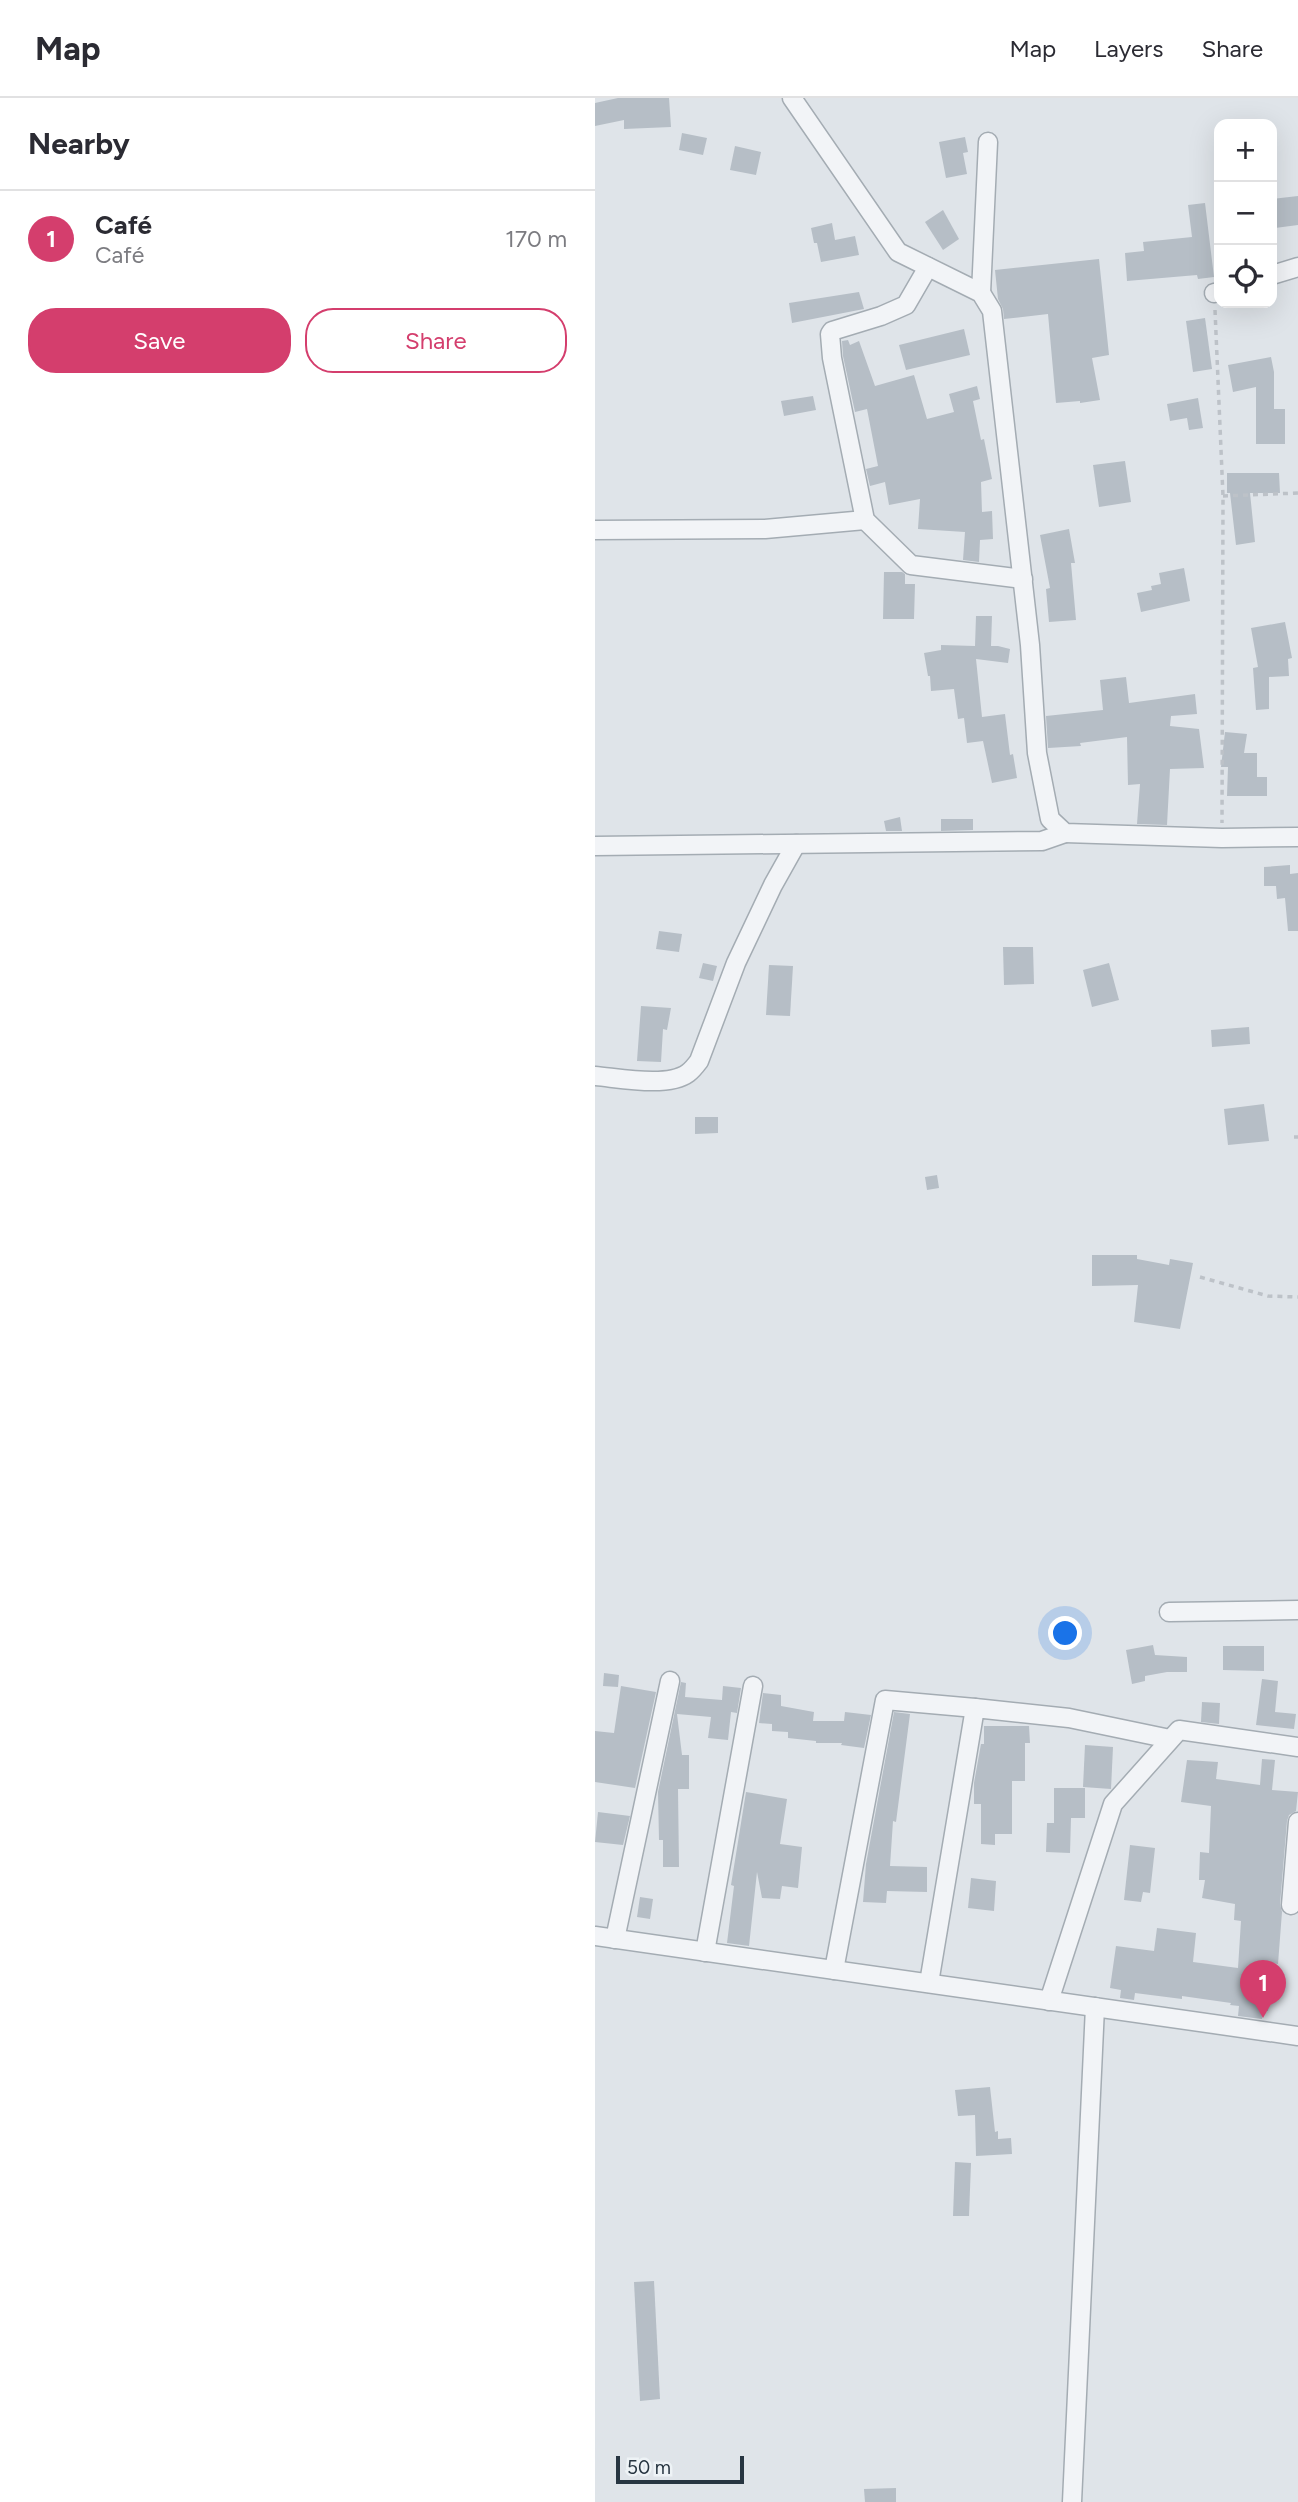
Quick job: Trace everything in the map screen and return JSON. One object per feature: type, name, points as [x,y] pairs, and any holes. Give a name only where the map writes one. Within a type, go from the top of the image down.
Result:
[{"type":"street","points":[[792,98],[898,252],[981,293],[992,311],[1030,645],[1037,753],[1050,819],[1065,833]]},
{"type":"street","points":[[981,293],[988,142]]},
{"type":"street","points":[[928,267],[906,306],[830,334],[832,358],[865,520],[911,565],[1023,579]]},
{"type":"street","points":[[1277,273],[1298,267]]},
{"type":"street","points":[[595,530],[765,529],[865,520]]},
{"type":"street","points":[[595,846],[1042,841],[1065,833],[1222,838],[1298,837]]},
{"type":"street","points":[[595,1076],[657,1081],[689,1073],[699,1061],[737,963],[773,884],[796,844]]},
{"type":"street","points":[[1170,1612],[1298,1610]]},
{"type":"street","points":[[615,1939],[670,1681]]},
{"type":"street","points":[[705,1952],[753,1686]]},
{"type":"street","points":[[834,1970],[885,1700],[1069,1718],[1170,1739]]},
{"type":"street","points":[[929,1983],[975,1708]]},
{"type":"street","points":[[1049,2001],[1113,1804],[1170,1739],[1179,1730],[1298,1747]]},
{"type":"street","points":[[1291,1905],[1298,1822]]},
{"type":"street","points":[[595,1936],[1298,2036]]},
{"type":"street","points":[[1072,2502],[1095,2007]]},
{"type":"path","points":[[1217,308],[1223,496],[1222,838]]},
{"type":"path","points":[[1223,496],[1298,493]]},
{"type":"path","points":[[1200,1277],[1268,1296],[1298,1297]]},
{"type":"building","points":[[618,98],[669,98],[671,127],[624,129],[624,120],[595,126],[595,103]]},
{"type":"building","points":[[682,133],[707,138],[703,155],[679,150]]},
{"type":"building","points":[[965,137],[968,152],[963,153],[967,174],[946,178],[939,142]]},
{"type":"building","points":[[735,146],[761,152],[756,175],[730,170]]},
{"type":"building","points":[[1298,196],[1298,225],[1277,228],[1277,198]]},
{"type":"building","points":[[1205,203],[1214,277],[1198,279],[1197,275],[1127,281],[1125,253],[1144,251],[1143,242],[1192,237],[1188,205]]},
{"type":"building","points":[[943,210],[959,239],[943,250],[925,222]]},
{"type":"building","points":[[832,223],[835,240],[855,236],[859,255],[821,262],[811,228]]},
{"type":"building","points":[[1099,259],[1109,355],[1092,358],[1100,400],[1056,403],[1048,314],[1004,319],[998,299],[995,270]]},
{"type":"building","points":[[859,292],[864,309],[792,323],[789,303]]},
{"type":"building","points":[[1205,318],[1212,369],[1193,372],[1186,321]]},
{"type":"building","points":[[964,329],[970,355],[906,370],[899,345]]},
{"type":"building","points":[[848,340],[850,345],[859,341],[875,386],[914,375],[927,419],[954,412],[949,394],[977,386],[980,399],[973,401],[992,479],[981,482],[982,512],[992,511],[993,539],[980,540],[979,562],[963,560],[965,532],[918,529],[920,499],[889,505],[885,482],[870,486],[866,469],[878,466],[867,409],[855,412],[843,356],[842,341]]},
{"type":"building","points":[[1271,357],[1274,372],[1274,409],[1285,409],[1285,444],[1256,444],[1256,387],[1233,392],[1228,365]]},
{"type":"building","points":[[813,396],[816,410],[784,416],[781,401]]},
{"type":"building","points":[[1198,398],[1203,428],[1189,430],[1187,418],[1170,421],[1167,404]]},
{"type":"building","points":[[1125,461],[1131,502],[1099,507],[1093,465]]},
{"type":"building","points":[[1227,473],[1279,473],[1280,493],[1250,493],[1255,542],[1236,545],[1230,493],[1227,493]]},
{"type":"building","points":[[1069,529],[1075,563],[1071,563],[1076,620],[1049,622],[1046,589],[1050,588],[1040,535]]},
{"type":"building","points":[[1184,568],[1190,601],[1141,612],[1137,593],[1152,590],[1151,586],[1161,584],[1159,573]]},
{"type":"building","points":[[884,572],[902,572],[905,574],[905,584],[915,584],[914,619],[883,619]]},
{"type":"building","points":[[976,616],[992,616],[991,646],[1010,649],[1008,663],[976,659],[982,717],[1005,714],[1010,755],[1013,754],[1017,778],[992,783],[983,741],[967,743],[964,718],[958,719],[954,689],[931,691],[924,653],[941,650],[941,645],[975,646]]},
{"type":"building","points":[[1285,622],[1292,658],[1288,659],[1289,676],[1269,677],[1269,709],[1256,710],[1253,668],[1258,667],[1251,628]]},
{"type":"building","points":[[1126,677],[1129,703],[1195,694],[1197,714],[1171,716],[1170,726],[1199,729],[1204,768],[1170,769],[1167,825],[1137,824],[1140,784],[1128,785],[1127,737],[1080,743],[1081,746],[1048,748],[1046,716],[1103,710],[1100,680]]},
{"type":"building","points":[[1225,732],[1247,734],[1244,753],[1257,753],[1257,777],[1267,777],[1267,796],[1227,796],[1228,767],[1221,767]]},
{"type":"building","points":[[900,817],[902,831],[886,831],[884,821]]},
{"type":"building","points":[[941,819],[973,819],[973,830],[941,831]]},
{"type":"building","points":[[1290,865],[1290,874],[1298,873],[1298,931],[1288,931],[1285,898],[1277,899],[1276,886],[1264,886],[1264,867]]},
{"type":"building","points":[[659,931],[682,934],[679,952],[656,949]]},
{"type":"building","points":[[1003,947],[1033,947],[1034,984],[1004,985]]},
{"type":"building","points":[[703,963],[717,966],[713,981],[699,978]]},
{"type":"building","points":[[1109,963],[1119,1000],[1092,1007],[1083,970]]},
{"type":"building","points":[[769,965],[793,966],[790,1016],[766,1015]]},
{"type":"building","points":[[641,1006],[671,1008],[667,1030],[663,1029],[661,1062],[637,1061]]},
{"type":"building","points":[[1249,1027],[1250,1044],[1212,1047],[1211,1030]]},
{"type":"building","points":[[1264,1104],[1269,1141],[1228,1145],[1224,1109]]},
{"type":"building","points":[[695,1117],[718,1117],[718,1133],[695,1134]]},
{"type":"building","points":[[937,1175],[939,1188],[927,1190],[925,1177]]},
{"type":"building","points":[[1092,1255],[1137,1255],[1137,1259],[1169,1265],[1170,1259],[1193,1263],[1180,1329],[1134,1322],[1138,1285],[1092,1286]]},
{"type":"building","points":[[1153,1645],[1155,1655],[1187,1657],[1187,1672],[1145,1676],[1145,1681],[1132,1684],[1126,1650]]},
{"type":"building","points":[[1223,1646],[1264,1646],[1264,1671],[1223,1670]]},
{"type":"building","points":[[604,1673],[619,1675],[618,1687],[603,1686]]},
{"type":"building","points":[[1262,1679],[1278,1681],[1275,1712],[1296,1714],[1294,1729],[1256,1725]]},
{"type":"building","points":[[681,1682],[686,1683],[685,1697],[722,1700],[723,1686],[741,1688],[737,1713],[731,1712],[728,1740],[708,1738],[711,1717],[677,1714],[682,1755],[689,1755],[689,1789],[678,1789],[679,1867],[663,1867],[663,1840],[659,1840],[658,1792]]},
{"type":"building","points":[[621,1686],[656,1692],[635,1788],[595,1782],[595,1731],[614,1733]]},
{"type":"building","points":[[763,1693],[781,1695],[781,1706],[814,1712],[813,1721],[844,1721],[845,1712],[871,1715],[864,1748],[788,1738],[788,1732],[772,1731],[772,1724],[759,1723]]},
{"type":"building","points":[[1202,1702],[1220,1703],[1219,1724],[1201,1722]]},
{"type":"building","points":[[894,1712],[910,1714],[896,1822],[893,1821],[890,1866],[927,1867],[927,1892],[887,1891],[886,1903],[863,1902],[866,1864]]},
{"type":"building","points":[[984,1726],[1029,1726],[1030,1743],[1025,1743],[1025,1781],[1012,1781],[1012,1834],[995,1834],[995,1845],[981,1844],[981,1804],[974,1804],[974,1783],[981,1744],[984,1744]]},
{"type":"building","points":[[1085,1745],[1113,1747],[1111,1789],[1083,1787]]},
{"type":"building","points":[[1262,1759],[1275,1760],[1272,1790],[1298,1792],[1296,1811],[1289,1815],[1287,1821],[1278,1964],[1272,1963],[1268,2011],[1263,2011],[1262,2019],[1238,2016],[1239,2006],[1230,2005],[1231,2003],[1135,1993],[1134,2000],[1120,1998],[1121,1990],[1110,1988],[1116,1946],[1154,1951],[1157,1928],[1196,1933],[1193,1962],[1238,1968],[1241,1921],[1234,1920],[1235,1904],[1202,1898],[1205,1880],[1199,1880],[1200,1852],[1209,1853],[1211,1806],[1181,1802],[1187,1760],[1218,1762],[1216,1779],[1260,1785]]},
{"type":"building","points":[[1054,1788],[1085,1788],[1085,1818],[1071,1818],[1070,1853],[1046,1852],[1047,1823],[1054,1823]]},
{"type":"building","points":[[746,1792],[787,1799],[780,1844],[802,1847],[798,1888],[782,1886],[780,1899],[762,1898],[757,1872],[749,1946],[727,1943],[734,1886],[731,1885]]},
{"type":"building","points":[[598,1812],[630,1816],[623,1845],[595,1842]]},
{"type":"building","points":[[1130,1845],[1155,1848],[1150,1893],[1143,1892],[1141,1902],[1124,1900]]},
{"type":"building","points":[[971,1878],[996,1881],[994,1911],[968,1908]]},
{"type":"building","points":[[640,1897],[653,1899],[650,1919],[637,1917]]},
{"type":"building","points":[[990,2087],[995,2132],[998,2131],[998,2139],[1011,2138],[1012,2154],[976,2156],[975,2115],[958,2116],[955,2090]]},
{"type":"building","points":[[955,2162],[971,2163],[969,2216],[953,2216]]},
{"type":"building","points":[[654,2281],[660,2399],[640,2401],[634,2282]]},
{"type":"building","points":[[896,2488],[896,2502],[865,2502],[864,2489]]},
{"type":"place","name":"Café","points":[[1263,2018]]}]
